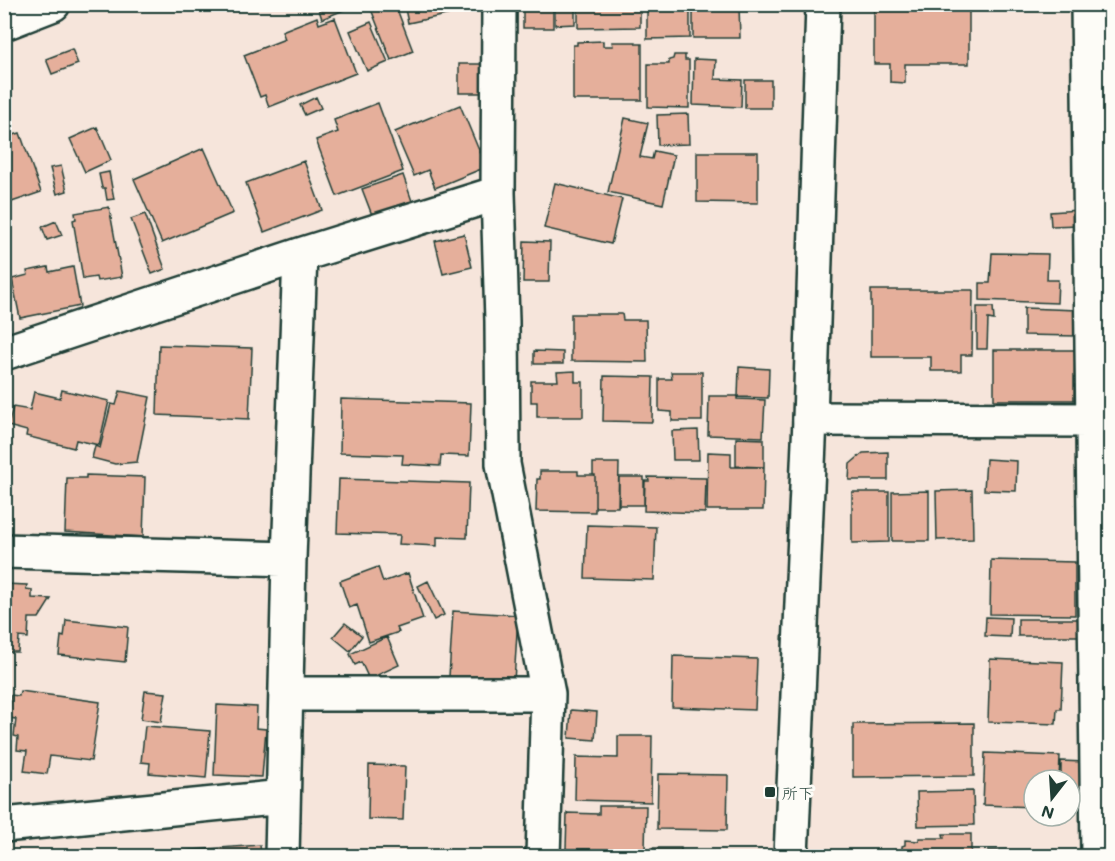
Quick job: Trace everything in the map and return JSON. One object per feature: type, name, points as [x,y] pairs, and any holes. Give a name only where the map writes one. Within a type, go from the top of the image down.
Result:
[{"type":"street","points":[[4,23],[54,4]]},
{"type":"street","points":[[499,4],[498,193],[503,464],[548,694],[543,856]]},
{"type":"street","points":[[791,856],[810,419],[824,4]]},
{"type":"street","points":[[1088,4],[1099,59],[1094,420],[1098,856]]},
{"type":"street","points":[[4,353],[300,255],[498,193]]},
{"type":"street","points":[[282,856],[289,559],[300,255]]},
{"type":"street","points":[[810,419],[1094,420]]},
{"type":"street","points":[[4,551],[289,559]]},
{"type":"street","points":[[287,694],[548,694]]},
{"type":"street","points":[[4,825],[283,797]]},
{"type":"building","points":[[317,4],[358,4],[322,19]]},
{"type":"building","points":[[369,4],[395,4],[413,51],[391,60]]},
{"type":"building","points":[[404,4],[478,4],[479,8],[408,23]]},
{"type":"building","points":[[523,4],[553,4],[553,28],[523,28]]},
{"type":"building","points":[[555,4],[575,4],[575,24],[555,25]]},
{"type":"building","points":[[578,4],[640,4],[640,27],[578,28]]},
{"type":"building","points":[[647,4],[690,4],[690,38],[647,39]]},
{"type":"building","points":[[693,4],[739,6],[740,38],[693,38]]},
{"type":"building","points":[[874,4],[969,4],[969,64],[905,64],[905,83],[890,82],[890,64],[874,64]]},
{"type":"building","points":[[317,17],[319,24],[335,18],[356,73],[269,107],[265,95],[260,97],[244,55],[285,39],[282,31]]},
{"type":"building","points":[[371,22],[388,62],[367,71],[350,31]]},
{"type":"building","points":[[603,41],[603,46],[613,46],[612,42],[642,44],[642,100],[573,100],[573,45],[577,45],[577,42]]},
{"type":"building","points":[[72,49],[78,64],[52,74],[46,59]]},
{"type":"building","points":[[674,55],[685,55],[685,60],[689,60],[689,108],[648,107],[648,64],[669,64],[669,60],[673,59]]},
{"type":"building","points":[[694,59],[716,60],[715,79],[742,80],[741,107],[693,105]]},
{"type":"building","points":[[459,64],[486,64],[485,93],[459,93]]},
{"type":"building","points":[[745,80],[771,80],[771,108],[745,108]]},
{"type":"building","points":[[316,97],[321,108],[305,115],[300,105]]},
{"type":"building","points":[[378,103],[403,171],[337,196],[316,140],[338,132],[334,120]]},
{"type":"building","points":[[460,105],[486,167],[435,188],[428,170],[414,176],[395,132]]},
{"type":"building","points":[[688,114],[689,144],[658,145],[657,115]]},
{"type":"building","points":[[625,118],[648,123],[640,157],[652,159],[654,151],[674,155],[663,204],[608,192]]},
{"type":"building","points":[[97,127],[111,160],[85,172],[70,139]]},
{"type":"building","points":[[20,133],[41,192],[6,204],[7,208],[4,209],[4,169],[9,168],[4,156],[4,138]]},
{"type":"building","points":[[204,148],[233,213],[162,243],[134,179]]},
{"type":"building","points":[[697,152],[758,152],[758,203],[697,202]]},
{"type":"building","points":[[304,161],[322,210],[264,232],[246,183]]},
{"type":"building","points":[[61,166],[67,191],[57,194],[50,168]]},
{"type":"building","points":[[109,172],[114,199],[107,200],[99,174]]},
{"type":"building","points":[[403,175],[412,201],[372,215],[362,189]]},
{"type":"building","points":[[555,183],[622,199],[611,244],[544,228]]},
{"type":"building","points":[[109,207],[122,277],[97,281],[96,277],[83,279],[73,220],[76,219],[75,213]]},
{"type":"building","points":[[1078,210],[1079,225],[1051,226],[1050,212]]},
{"type":"building","points":[[145,214],[165,269],[152,274],[131,219]]},
{"type":"building","points":[[56,221],[62,235],[47,240],[42,227]]},
{"type":"building","points":[[464,234],[472,267],[443,274],[435,241]]},
{"type":"building","points":[[524,241],[550,242],[549,282],[523,282]]},
{"type":"building","points":[[992,253],[1048,254],[1047,280],[1058,280],[1057,303],[980,300],[980,283],[990,283]]},
{"type":"building","points":[[48,267],[49,272],[73,267],[80,306],[20,318],[12,279],[28,275],[27,271]]},
{"type":"building","points":[[871,290],[973,290],[972,355],[961,355],[961,371],[931,371],[931,357],[871,357]]},
{"type":"building","points":[[977,307],[993,307],[994,320],[988,319],[987,349],[977,349]]},
{"type":"building","points":[[1024,308],[1077,310],[1077,336],[1024,335]]},
{"type":"building","points":[[571,314],[622,314],[623,320],[646,320],[647,362],[571,361]]},
{"type":"building","points":[[159,345],[252,348],[249,419],[157,415]]},
{"type":"building","points":[[994,350],[1075,350],[1074,400],[994,400]]},
{"type":"building","points":[[534,351],[563,352],[563,364],[534,364]]},
{"type":"building","points":[[739,367],[769,369],[768,398],[738,397]]},
{"type":"building","points":[[575,371],[575,382],[583,382],[583,417],[537,417],[537,402],[531,402],[531,381],[558,381],[557,372]]},
{"type":"building","points":[[671,372],[702,372],[702,421],[672,421],[672,412],[659,411],[659,379],[672,379]]},
{"type":"building","points":[[604,376],[653,377],[652,422],[603,421]]},
{"type":"building","points":[[62,390],[109,401],[99,445],[76,440],[74,448],[26,436],[27,431],[8,426],[13,407],[30,410],[34,392],[60,398]]},
{"type":"building","points":[[120,391],[150,397],[137,462],[115,464],[92,458],[95,446],[100,448],[111,404],[116,405]]},
{"type":"building","points":[[709,396],[737,396],[737,399],[765,400],[763,437],[708,435]]},
{"type":"building","points":[[341,399],[471,403],[469,456],[441,455],[440,466],[402,464],[403,455],[340,453]]},
{"type":"building","points":[[698,430],[699,460],[673,460],[672,431]]},
{"type":"building","points":[[736,438],[764,439],[764,467],[736,466]]},
{"type":"building","points":[[708,452],[731,453],[731,467],[764,467],[763,510],[707,510]]},
{"type":"building","points":[[888,452],[888,480],[849,480],[850,464],[863,453]]},
{"type":"building","points":[[986,459],[1017,461],[1016,491],[984,490]]},
{"type":"building","points":[[593,463],[619,463],[618,507],[595,507]]},
{"type":"building","points":[[540,471],[578,471],[578,475],[595,475],[595,512],[536,511],[537,479],[540,479]]},
{"type":"building","points":[[86,475],[145,477],[143,537],[65,532],[67,478],[86,478]]},
{"type":"building","points":[[619,477],[644,477],[644,505],[619,505]]},
{"type":"building","points":[[648,477],[706,478],[705,513],[644,511],[645,481],[649,481]]},
{"type":"building","points":[[339,479],[469,483],[467,538],[437,537],[437,546],[399,544],[400,535],[337,533]]},
{"type":"building","points":[[972,490],[973,539],[937,540],[936,491]]},
{"type":"building","points":[[929,491],[929,541],[892,541],[892,492]]},
{"type":"building","points":[[852,492],[889,492],[889,542],[852,543]]},
{"type":"building","points":[[587,525],[656,527],[654,580],[585,578]]},
{"type":"building","points":[[991,560],[1075,562],[1075,615],[990,614]]},
{"type":"building","points":[[378,567],[383,582],[408,573],[423,619],[397,628],[399,632],[369,642],[357,605],[349,608],[340,581]]},
{"type":"building","points":[[428,581],[444,615],[434,620],[418,586]]},
{"type":"building","points":[[4,584],[27,585],[26,589],[32,590],[32,598],[51,599],[39,618],[29,618],[28,638],[19,637],[18,652],[4,652]]},
{"type":"building","points":[[453,611],[518,615],[514,682],[449,677]]},
{"type":"building","points":[[986,617],[1011,618],[1010,637],[985,636]]},
{"type":"building","points":[[1018,619],[1079,619],[1079,636],[1018,636]]},
{"type":"building","points":[[66,620],[128,627],[125,662],[59,655]]},
{"type":"building","points":[[345,623],[362,636],[350,651],[333,637]]},
{"type":"building","points":[[387,637],[399,665],[369,679],[361,662],[355,665],[350,654]]},
{"type":"building","points":[[673,656],[757,659],[755,710],[672,707]]},
{"type":"building","points":[[990,659],[1063,662],[1061,709],[1057,709],[1056,724],[988,722]]},
{"type":"building","points":[[20,691],[100,702],[91,761],[50,756],[47,774],[24,771],[27,751],[17,750],[18,737],[14,736],[16,719],[8,718],[11,695],[19,696]]},
{"type":"building","points":[[145,691],[166,693],[161,722],[141,719]]},
{"type":"building","points":[[217,705],[257,707],[256,728],[266,729],[262,777],[214,775]]},
{"type":"building","points":[[571,710],[597,712],[595,740],[569,738]]},
{"type":"building","points":[[974,723],[974,776],[853,777],[853,724]]},
{"type":"building","points":[[145,726],[210,731],[206,778],[149,773],[150,763],[141,762]]},
{"type":"building","points":[[618,736],[652,736],[651,802],[575,800],[576,757],[618,758]]},
{"type":"building","points":[[985,753],[1060,756],[1060,768],[1022,768],[1022,807],[983,805]]},
{"type":"building","points":[[1061,761],[1084,762],[1082,794],[1082,768],[1061,768]]},
{"type":"building","points":[[369,765],[405,766],[403,820],[368,819]]},
{"type":"building","points":[[658,774],[728,775],[727,830],[657,829]]},
{"type":"building","points":[[973,791],[974,825],[918,826],[917,792]]},
{"type":"building","points":[[599,806],[646,806],[645,850],[566,849],[567,813],[599,814]]},
{"type":"building","points":[[943,834],[971,834],[971,856],[902,856],[902,846],[905,845],[905,840],[944,838]]},
{"type":"building","points":[[260,845],[261,856],[166,856],[166,852]]},
{"type":"building","points":[[651,848],[681,848],[681,856],[651,856]]},
{"type":"building","points":[[565,851],[588,852],[588,856],[564,856]]},
{"type":"building","points":[[844,851],[871,851],[871,856],[844,856]]},
{"type":"building","points":[[988,851],[1033,851],[1033,856],[988,856]]},
{"type":"place","name":"所下","points":[[770,792]]}]
